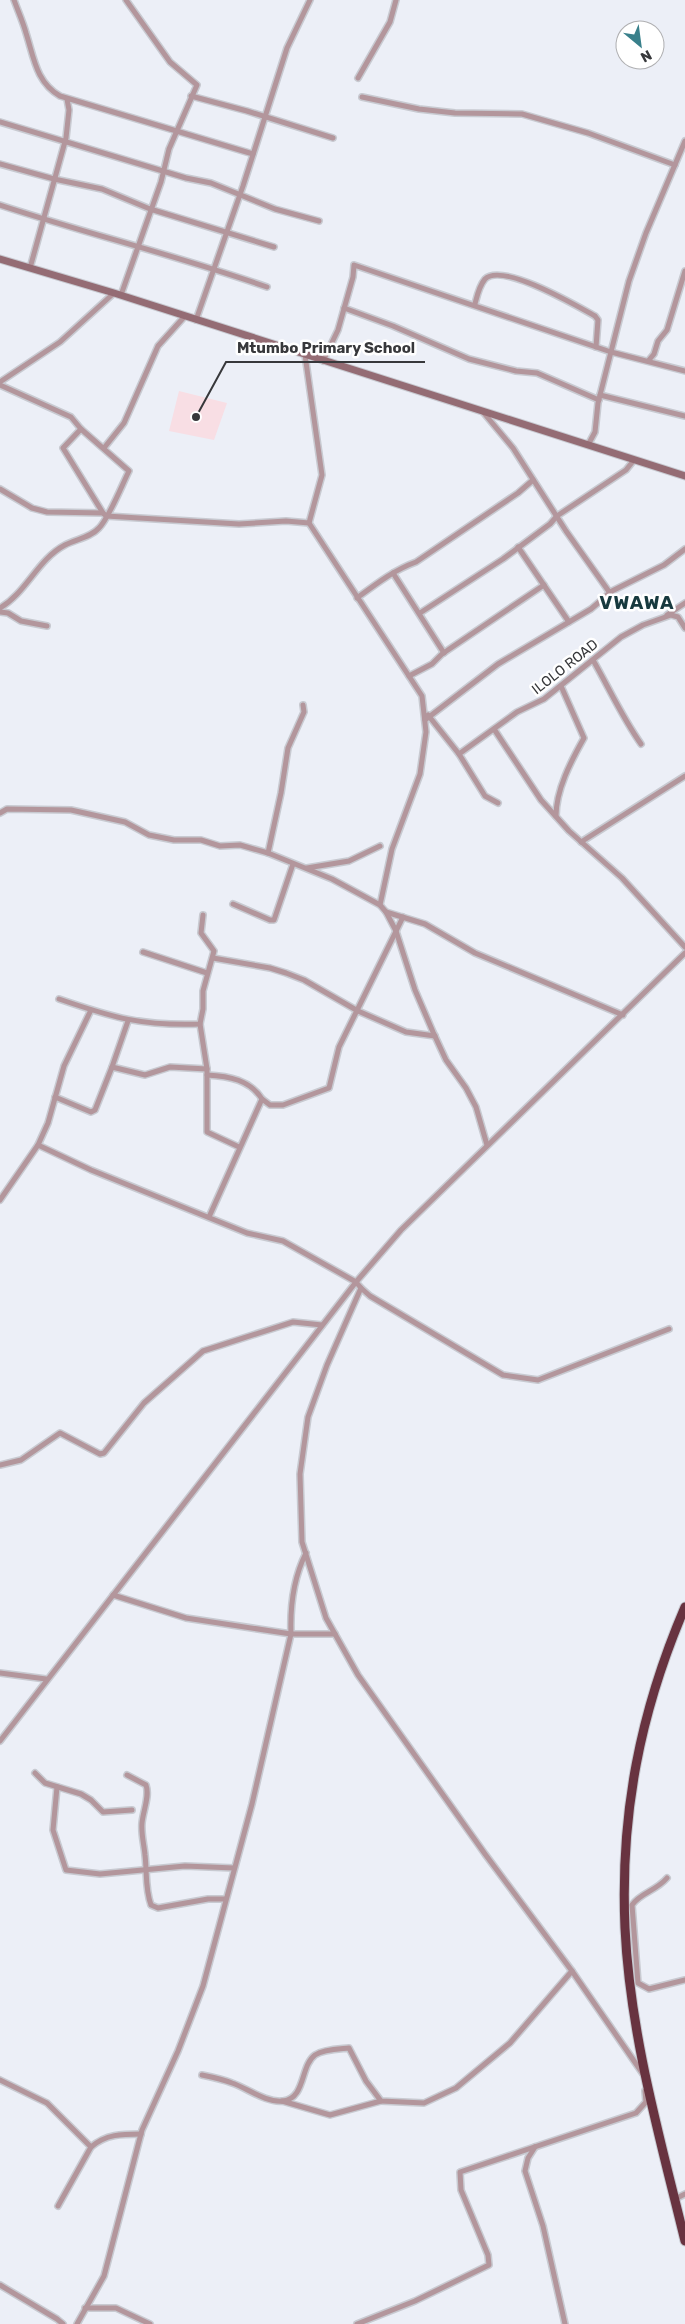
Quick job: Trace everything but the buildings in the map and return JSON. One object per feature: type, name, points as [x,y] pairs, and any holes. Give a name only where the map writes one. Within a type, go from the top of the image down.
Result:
[{"type":"highway","points":[[685,1607],[679,1627],[657,1676],[635,1764],[627,1834],[625,1930],[632,1996],[646,2078],[685,2240]]},
{"type":"street","points":[[14,0],[29,42],[33,62],[42,81],[49,90],[67,99],[175,133],[253,154]]},
{"type":"street","points":[[0,383],[60,342],[118,294],[138,246],[175,133],[197,85],[170,62],[126,0]]},
{"type":"street","points":[[196,320],[287,48],[310,0]]},
{"type":"street","points":[[358,78],[390,22],[396,0]]},
{"type":"street","points":[[191,96],[333,138]]},
{"type":"street","points":[[362,97],[419,109],[455,114],[522,114],[588,133],[675,165]]},
{"type":"street","points":[[30,268],[65,141],[69,110],[67,99]]},
{"type":"street","points":[[0,122],[186,178],[211,183],[240,193],[275,209],[319,221]]},
{"type":"street","points":[[588,445],[595,432],[599,398],[629,281],[646,233],[685,141]]},
{"type":"street","points":[[0,164],[54,179],[102,189],[150,209],[227,231],[274,247]]},
{"type":"street","points":[[0,204],[214,268],[267,287]]},
{"type":"street","points":[[0,259],[118,294],[685,476]]},
{"type":"street","points":[[323,361],[338,330],[353,277],[354,265],[475,304],[611,352],[649,360],[685,371]]},
{"type":"street","points":[[649,360],[654,354],[658,341],[666,330],[685,271]]},
{"type":"street","points":[[475,304],[478,292],[485,279],[497,274],[511,277],[562,298],[594,316],[598,320],[596,347]]},
{"type":"street","points":[[344,308],[469,359],[516,371],[537,373],[599,398],[685,416]]},
{"type":"street","points":[[104,448],[124,423],[158,346],[184,316]]},
{"type":"street","points":[[305,355],[322,475],[309,523],[422,696],[427,718],[459,754],[485,796],[498,803]]},
{"type":"street","points":[[0,383],[72,417],[81,429],[130,471],[105,515],[100,528],[86,537],[64,546],[32,575],[19,594],[0,608]]},
{"type":"street","points":[[482,412],[513,448],[610,593]]},
{"type":"street","points":[[81,429],[63,448],[105,515]]},
{"type":"street","points":[[420,613],[518,547],[550,524],[557,516],[610,481],[634,460]]},
{"type":"street","points":[[357,598],[377,582],[401,567],[416,562],[518,493],[533,480]]},
{"type":"street","points":[[0,489],[32,508],[47,512],[239,524],[286,520],[309,523]]},
{"type":"street","points":[[518,547],[569,622]]},
{"type":"street","points":[[380,905],[392,849],[420,774],[427,718],[498,664],[591,609],[610,593],[650,574],[685,549]]},
{"type":"street","points":[[393,573],[444,653]]},
{"type":"street","points":[[409,676],[432,664],[444,653],[544,586]]},
{"type":"street","name":"ILOLO ROAD","points":[[459,754],[517,712],[544,699],[621,638],[666,616],[685,603]]},
{"type":"street","points":[[0,612],[8,613],[21,621],[47,626]]},
{"type":"street","points":[[666,616],[678,617],[685,628]]},
{"type":"street","points":[[593,660],[617,700],[623,718],[641,744]]},
{"type":"street","points":[[556,816],[556,804],[566,771],[584,738],[561,686]]},
{"type":"street","points":[[268,853],[288,748],[304,712],[303,705]]},
{"type":"street","points":[[494,729],[533,789],[556,816],[622,878],[685,947]]},
{"type":"street","points":[[582,842],[685,776]]},
{"type":"street","points":[[0,813],[7,808],[71,810],[125,822],[149,835],[174,840],[201,840],[220,846],[240,845],[268,853],[332,879],[380,905],[396,931],[415,990],[446,1060],[476,1106],[478,1120],[487,1145]]},
{"type":"street","points":[[304,868],[315,868],[349,861],[380,846]]},
{"type":"street","points":[[233,904],[274,920],[293,864]]},
{"type":"street","points":[[386,912],[424,924],[475,953],[623,1015]]},
{"type":"street","points":[[203,915],[201,934],[212,947],[213,958],[203,991],[203,1009],[200,1024],[207,1069],[208,1132],[239,1147]]},
{"type":"street","points":[[207,1075],[247,1083],[270,1105],[283,1105],[329,1088],[339,1047],[403,917]]},
{"type":"street","points":[[142,952],[173,964],[207,973]]},
{"type":"street","points":[[0,1741],[46,1679],[322,1325],[401,1230],[685,953]]},
{"type":"street","points":[[213,958],[270,968],[286,973],[304,980],[358,1011],[406,1032],[435,1036]]},
{"type":"street","points":[[59,999],[128,1021],[148,1024],[200,1024]]},
{"type":"street","points":[[0,1200],[38,1145],[48,1123],[64,1066],[91,1010]]},
{"type":"street","points":[[54,1097],[93,1111],[128,1021]]},
{"type":"street","points":[[112,1066],[145,1075],[170,1067],[207,1069]]},
{"type":"street","points":[[209,1217],[262,1099]]},
{"type":"street","points":[[38,1145],[91,1170],[247,1233],[294,1245],[356,1282],[370,1296],[503,1375],[538,1380],[669,1329]]},
{"type":"street","points":[[361,1288],[327,1365],[308,1417],[300,1474],[302,1542],[326,1618],[358,1676],[485,1854],[572,1971],[646,2078]]},
{"type":"street","points":[[0,1466],[21,1460],[60,1433],[100,1454],[104,1453],[144,1403],[203,1352],[293,1322],[322,1325]]},
{"type":"street","points":[[77,2324],[84,2308],[104,2276],[141,2134],[164,2078],[178,2051],[202,1986],[252,1804],[291,1634],[290,1611],[298,1570],[306,1553]]},
{"type":"street","points":[[113,1595],[186,1618],[291,1634],[335,1634]]},
{"type":"street","points":[[0,1672],[46,1679]]},
{"type":"street","points":[[35,1772],[42,1782],[82,1794],[103,1812],[132,1810]]},
{"type":"street","points":[[127,1775],[140,1780],[148,1790],[142,1836],[146,1869],[146,1893],[154,1907],[208,1899],[225,1899]]},
{"type":"street","points":[[57,1787],[53,1830],[66,1870],[100,1874],[198,1865],[234,1868]]},
{"type":"street","points":[[667,1878],[652,1892],[640,1896],[632,1905],[638,1983],[648,1989],[685,1980]]},
{"type":"street","points":[[202,2075],[330,2115],[382,2102],[424,2103],[456,2088],[510,2042],[572,1971]]},
{"type":"street","points":[[282,2101],[291,2098],[298,2092],[311,2060],[316,2055],[350,2048],[366,2081],[382,2102]]},
{"type":"street","points":[[357,2324],[415,2301],[489,2265],[488,2255],[461,2190],[460,2172],[636,2113],[646,2102],[641,2070]]},
{"type":"street","points":[[0,2080],[47,2103],[91,2147]]},
{"type":"street","points":[[58,2206],[91,2147],[97,2142],[117,2134],[141,2134]]},
{"type":"street","points":[[535,2146],[528,2158],[525,2171],[543,2226],[565,2324]]},
{"type":"street","points":[[675,2199],[685,2194]]},
{"type":"street","points":[[0,2285],[57,2319],[62,2324]]},
{"type":"street","points":[[84,2308],[116,2308],[150,2324]]},
{"type":"shaded area","points":[[179,391],[227,403],[214,440],[169,431]]},
{"type":"place","name":"Mtumbo Primary School","points":[[196,417]]},
{"type":"district","name":"VWAWA","points":[[637,602]]}]
